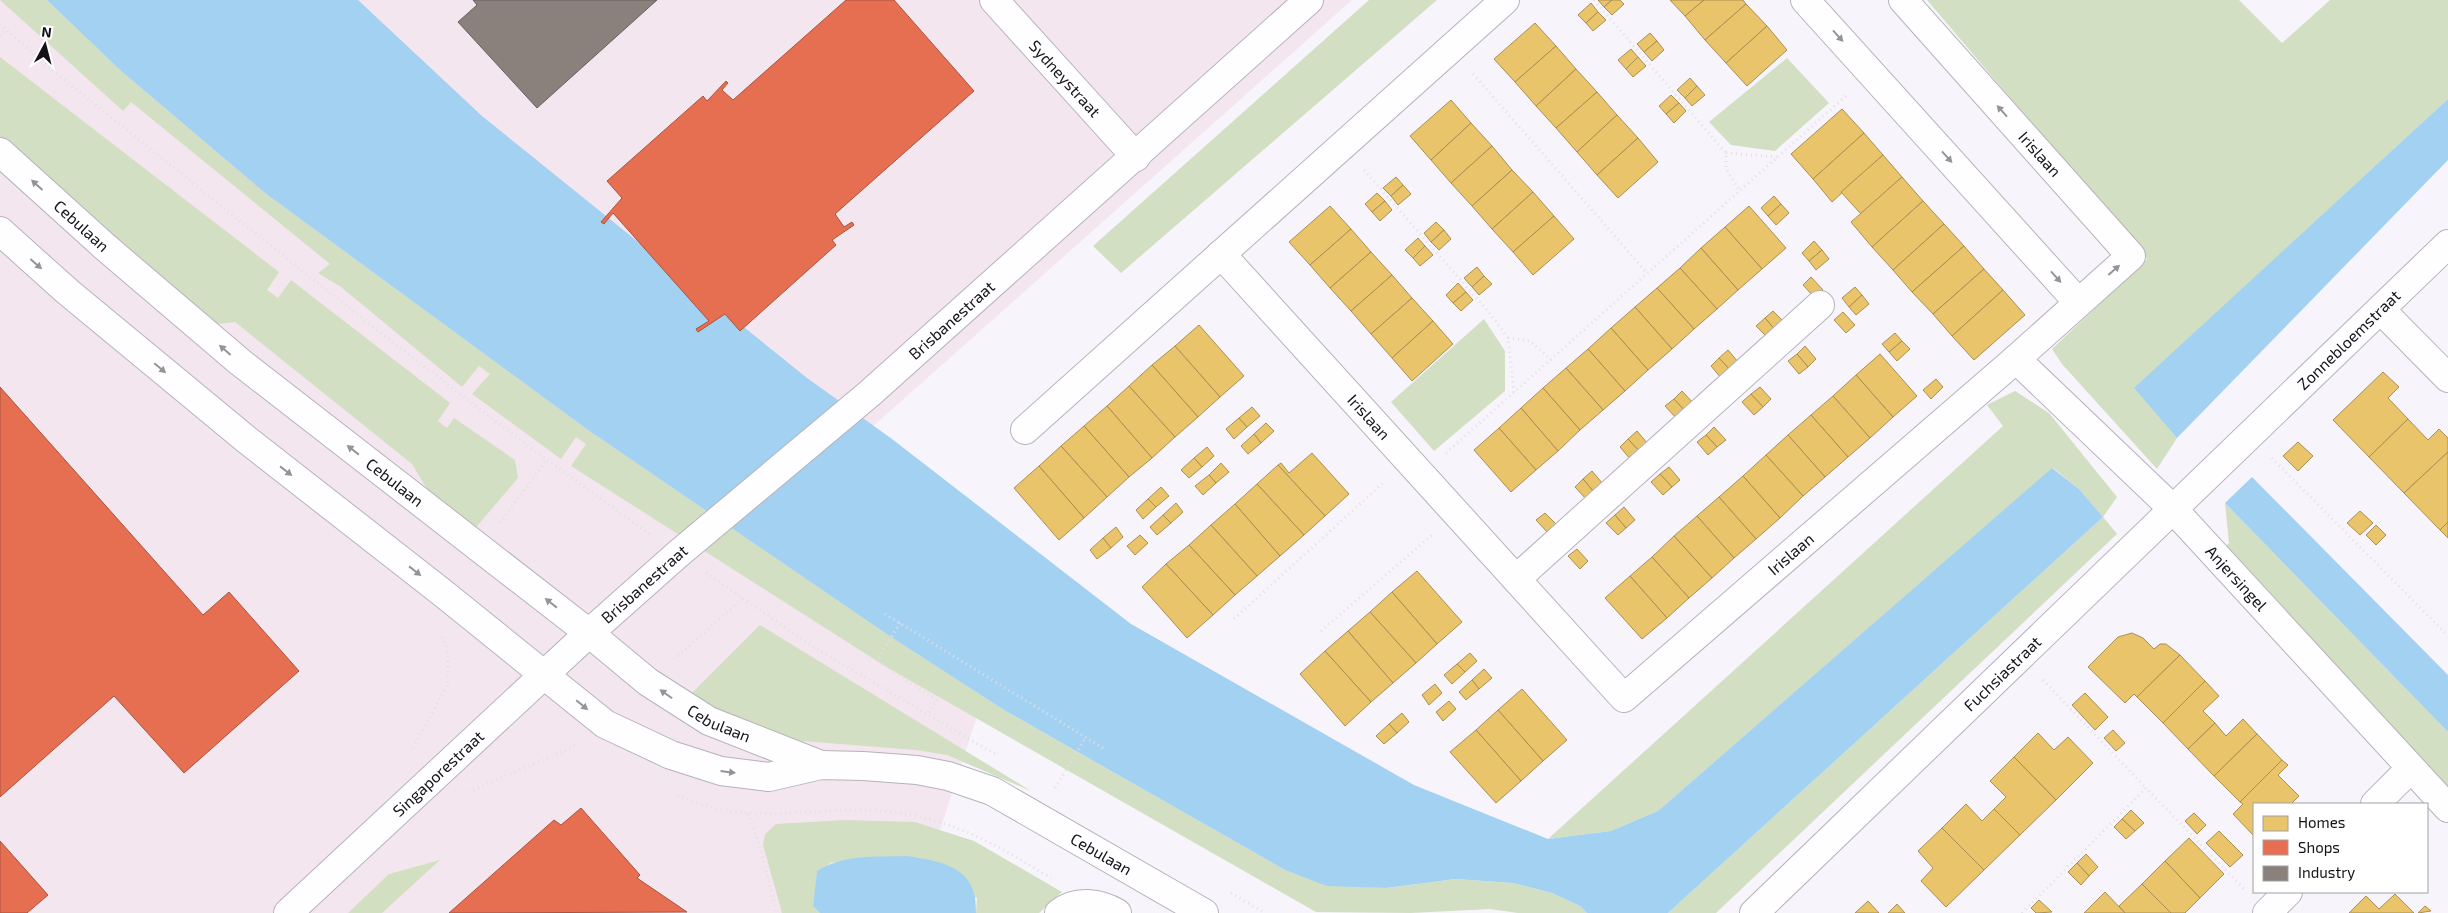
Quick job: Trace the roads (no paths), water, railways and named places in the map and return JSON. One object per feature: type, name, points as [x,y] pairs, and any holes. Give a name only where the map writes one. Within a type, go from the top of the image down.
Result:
[{"type":"street","name":"Sydneystraat","points":[[994,0],[1136,157]]},
{"type":"street","name":"Brisbanestraat","points":[[589,633],[870,394],[1309,0]]},
{"type":"street","points":[[1025,430],[1505,0]]},
{"type":"street","points":[[1805,0],[2077,301]]},
{"type":"street","name":"Irislaan","points":[[1221,254],[1624,698],[2016,359],[2077,301],[2131,256],[1903,0]]},
{"type":"street","name":"Cebulaan","points":[[0,152],[104,246],[240,362],[589,633],[648,682],[708,721],[821,765]]},
{"type":"street","name":"Cebulaan","points":[[0,231],[68,292],[247,440],[545,674],[605,724],[671,755],[720,771],[769,777],[821,765],[917,770],[948,776],[992,791],[1204,913]]},
{"type":"street","name":"Zonnebloemstraat","points":[[2249,434],[2448,244]]},
{"type":"street","points":[[1516,579],[1820,305]]},
{"type":"street","points":[[2381,310],[2448,378]]},
{"type":"street","name":"Anjersingel","points":[[2016,359],[2173,509],[2410,769],[2448,808]]},
{"type":"street","name":"Fuchsiastraat","points":[[1754,913],[2249,434]]},
{"type":"street","name":"Singaporestraat","points":[[288,913],[589,633]]},
{"type":"street","points":[[2376,803],[2410,769]]},
{"type":"street","points":[[2267,913],[2287,893]]},
{"type":"street","points":[[1060,913],[1085,904],[1102,904],[1117,913]]},
{"type":"water","points":[[47,0],[358,0],[482,116],[807,378],[892,439],[1131,624],[1414,785],[1548,839],[1611,831],[1658,811],[2052,468],[2079,489],[2103,517],[1668,913],[1587,913],[1580,906],[1552,893],[1513,883],[1456,879],[1386,888],[1327,886],[1285,870],[1004,710],[891,637],[588,430],[265,193],[120,70]]},
{"type":"water","points":[[2448,99],[2448,160],[2177,438],[2134,388]]},
{"type":"water","points":[[2252,477],[2448,675],[2448,732],[2225,503]]},
{"type":"water","points":[[907,856],[946,865],[965,876],[975,898],[976,913],[820,913],[813,906],[817,871],[849,859]]}]
